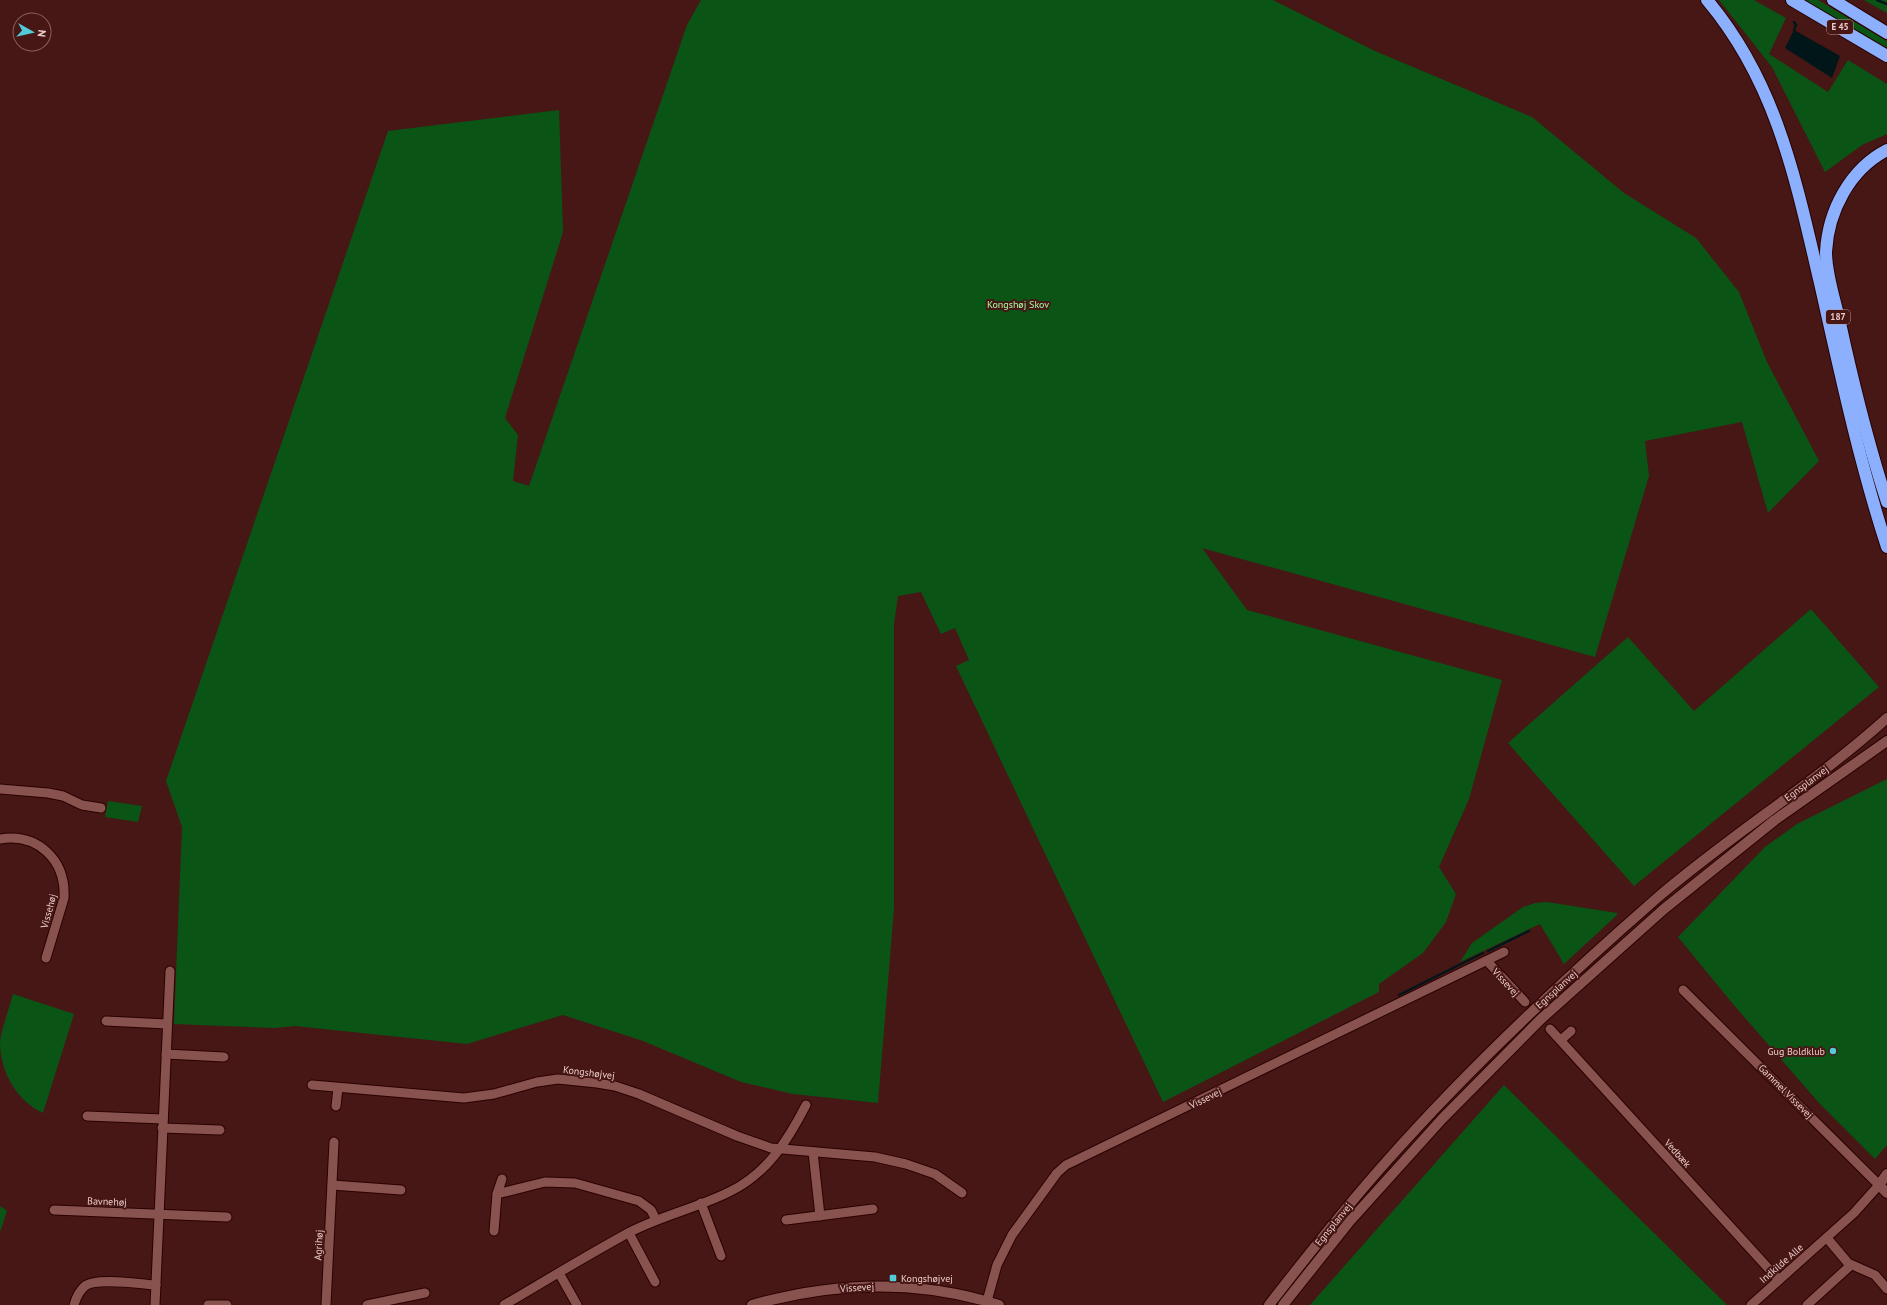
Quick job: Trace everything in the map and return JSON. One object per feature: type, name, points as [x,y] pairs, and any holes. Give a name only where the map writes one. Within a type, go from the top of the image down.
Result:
[{"type":"highway","name":"187","points":[[1707,0],[1729,29],[1748,58],[1762,84],[1778,122],[1812,252],[1849,408],[1887,547]]},
{"type":"highway","name":"E 45","points":[[1792,0],[1887,56]]},
{"type":"highway","name":"E 45","points":[[1834,0],[1887,33]]},
{"type":"highway","points":[[1834,0],[1887,28]]},
{"type":"highway","name":"187","points":[[1887,150],[1869,162],[1855,176],[1843,193],[1833,212],[1828,233],[1826,253],[1828,273],[1843,338],[1887,502]]},
{"type":"main road","name":"Egnsplanvej","points":[[1269,1305],[1341,1214],[1387,1160],[1476,1066],[1533,1010],[1658,898],[1768,811],[1862,740],[1887,718]]},
{"type":"main road","points":[[1875,748],[1887,737]]},
{"type":"main road","name":"Egnsplanvej","points":[[1283,1305],[1350,1221],[1442,1119],[1541,1019],[1670,904],[1775,820],[1887,741]]},
{"type":"main road","points":[[1879,1185],[1887,1174]]},
{"type":"main road","name":"Gammel Vissevej","points":[[1879,1185],[1887,1193]]},
{"type":"main road","name":"Vissevej","points":[[752,1305],[796,1294],[865,1286],[921,1288],[987,1301],[999,1305]]},
{"type":"street","points":[[0,789],[48,793],[63,796],[82,805],[101,808]]},
{"type":"street","name":"Vissehøj","points":[[0,839],[13,838],[34,843],[51,855],[58,867],[65,889],[64,898],[46,958]]},
{"type":"street","name":"Vissevej","points":[[987,1301],[997,1265],[1012,1235],[1057,1173],[1066,1165],[1504,952]]},
{"type":"street","name":"Vissevej","points":[[1487,961],[1525,1002]]},
{"type":"street","points":[[155,1305],[170,971]]},
{"type":"street","name":"Gammel Vissevej","points":[[1683,990],[1879,1185]]},
{"type":"street","points":[[106,1021],[167,1024]]},
{"type":"street","name":"Vedbæk","points":[[1550,1029],[1779,1280]]},
{"type":"street","points":[[1561,1040],[1571,1030]]},
{"type":"street","points":[[166,1054],[224,1057]]},
{"type":"street","name":"Kongshøjvej","points":[[312,1085],[464,1098],[494,1094],[537,1082],[558,1080],[616,1086],[639,1094],[737,1136],[780,1150],[875,1157],[906,1164],[935,1174],[962,1193]]},
{"type":"street","points":[[336,1106],[338,1088]]},
{"type":"street","points":[[504,1305],[629,1233],[656,1220],[730,1192],[744,1183],[771,1161],[780,1150],[806,1105]]},
{"type":"street","points":[[87,1116],[220,1130]]},
{"type":"street","name":"Agrihøj","points":[[326,1305],[334,1142]]},
{"type":"street","points":[[813,1152],[820,1216]]},
{"type":"street","points":[[494,1231],[498,1194],[502,1179]]},
{"type":"street","points":[[498,1194],[545,1182],[574,1183],[639,1201],[651,1210],[656,1220]]},
{"type":"street","name":"Indkilde Alle","points":[[1751,1305],[1827,1238],[1870,1197],[1879,1185]]},
{"type":"street","points":[[332,1186],[402,1190]]},
{"type":"street","points":[[701,1203],[721,1256]]},
{"type":"street","points":[[786,1220],[873,1209]]},
{"type":"street","name":"Bavnehøj","points":[[54,1210],[227,1217]]},
{"type":"street","points":[[629,1233],[655,1282]]},
{"type":"street","points":[[1827,1238],[1841,1257],[1851,1265],[1875,1275],[1887,1289]]},
{"type":"street","points":[[1807,1305],[1851,1265]]},
{"type":"street","points":[[559,1273],[578,1305]]},
{"type":"street","points":[[74,1305],[77,1295],[86,1286],[97,1282],[156,1285]]},
{"type":"street","points":[[367,1305],[426,1292]]},
{"type":"street","points":[[208,1305],[228,1305]]},
{"type":"green space","name":"Kongshøj Skov","points":[[701,0],[1273,0],[1375,51],[1532,117],[1624,193],[1696,238],[1739,292],[1767,362],[1819,461],[1768,513],[1742,422],[1645,441],[1649,476],[1595,657],[1202,548],[1247,610],[1502,680],[1469,799],[1439,867],[1456,894],[1446,922],[1423,953],[1379,984],[1379,992],[1163,1102],[956,666],[969,660],[955,628],[941,634],[921,592],[898,596],[894,624],[894,909],[878,1103],[793,1094],[741,1082],[643,1041],[563,1015],[467,1044],[295,1026],[275,1028],[174,1024],[182,827],[166,781],[388,131],[559,110],[563,232],[505,418],[518,435],[513,481],[529,486],[687,25]]},
{"type":"green space","points":[[1719,0],[1754,0],[1786,18],[1769,54],[1828,92],[1848,60],[1887,84],[1887,134],[1862,145],[1825,172],[1772,67]]},
{"type":"green space","points":[[1804,0],[1818,0],[1887,41],[1887,49]]},
{"type":"green space","points":[[1864,0],[1887,0],[1887,13]]},
{"type":"green space","points":[[1811,609],[1879,687],[1634,886],[1508,743],[1628,637],[1694,711]]},
{"type":"green space","points":[[1887,779],[1887,1145],[1875,1159],[1820,1104],[1733,1004],[1678,937],[1765,847],[1797,824]]},
{"type":"green space","points":[[108,801],[142,806],[138,822],[105,817]]},
{"type":"green space","points":[[1547,902],[1617,913],[1617,915],[1564,964],[1540,924],[1460,962],[1472,943],[1523,907],[1535,903]]},
{"type":"green space","points":[[13,994],[74,1014],[43,1113],[25,1101],[18,1093],[3,1064],[0,1042]]},
{"type":"green space","points":[[1504,1085],[1727,1305],[1310,1305]]},
{"type":"green space","points":[[0,1206],[7,1211],[0,1232]]},
{"type":"shaded area","points":[[1794,30],[1840,56],[1832,78],[1785,48]]},
{"type":"waterway","points":[[1877,0],[1887,4]]},
{"type":"waterway","points":[[1794,22],[1796,25],[1794,30]]},
{"type":"waterway","points":[[1488,951],[1529,931]]},
{"type":"waterway","points":[[1399,995],[1483,953]]},
{"type":"place","name":"Gug Boldklub","points":[[1833,1051]]},
{"type":"place","name":"Kongshøjvej","points":[[893,1278]]}]
